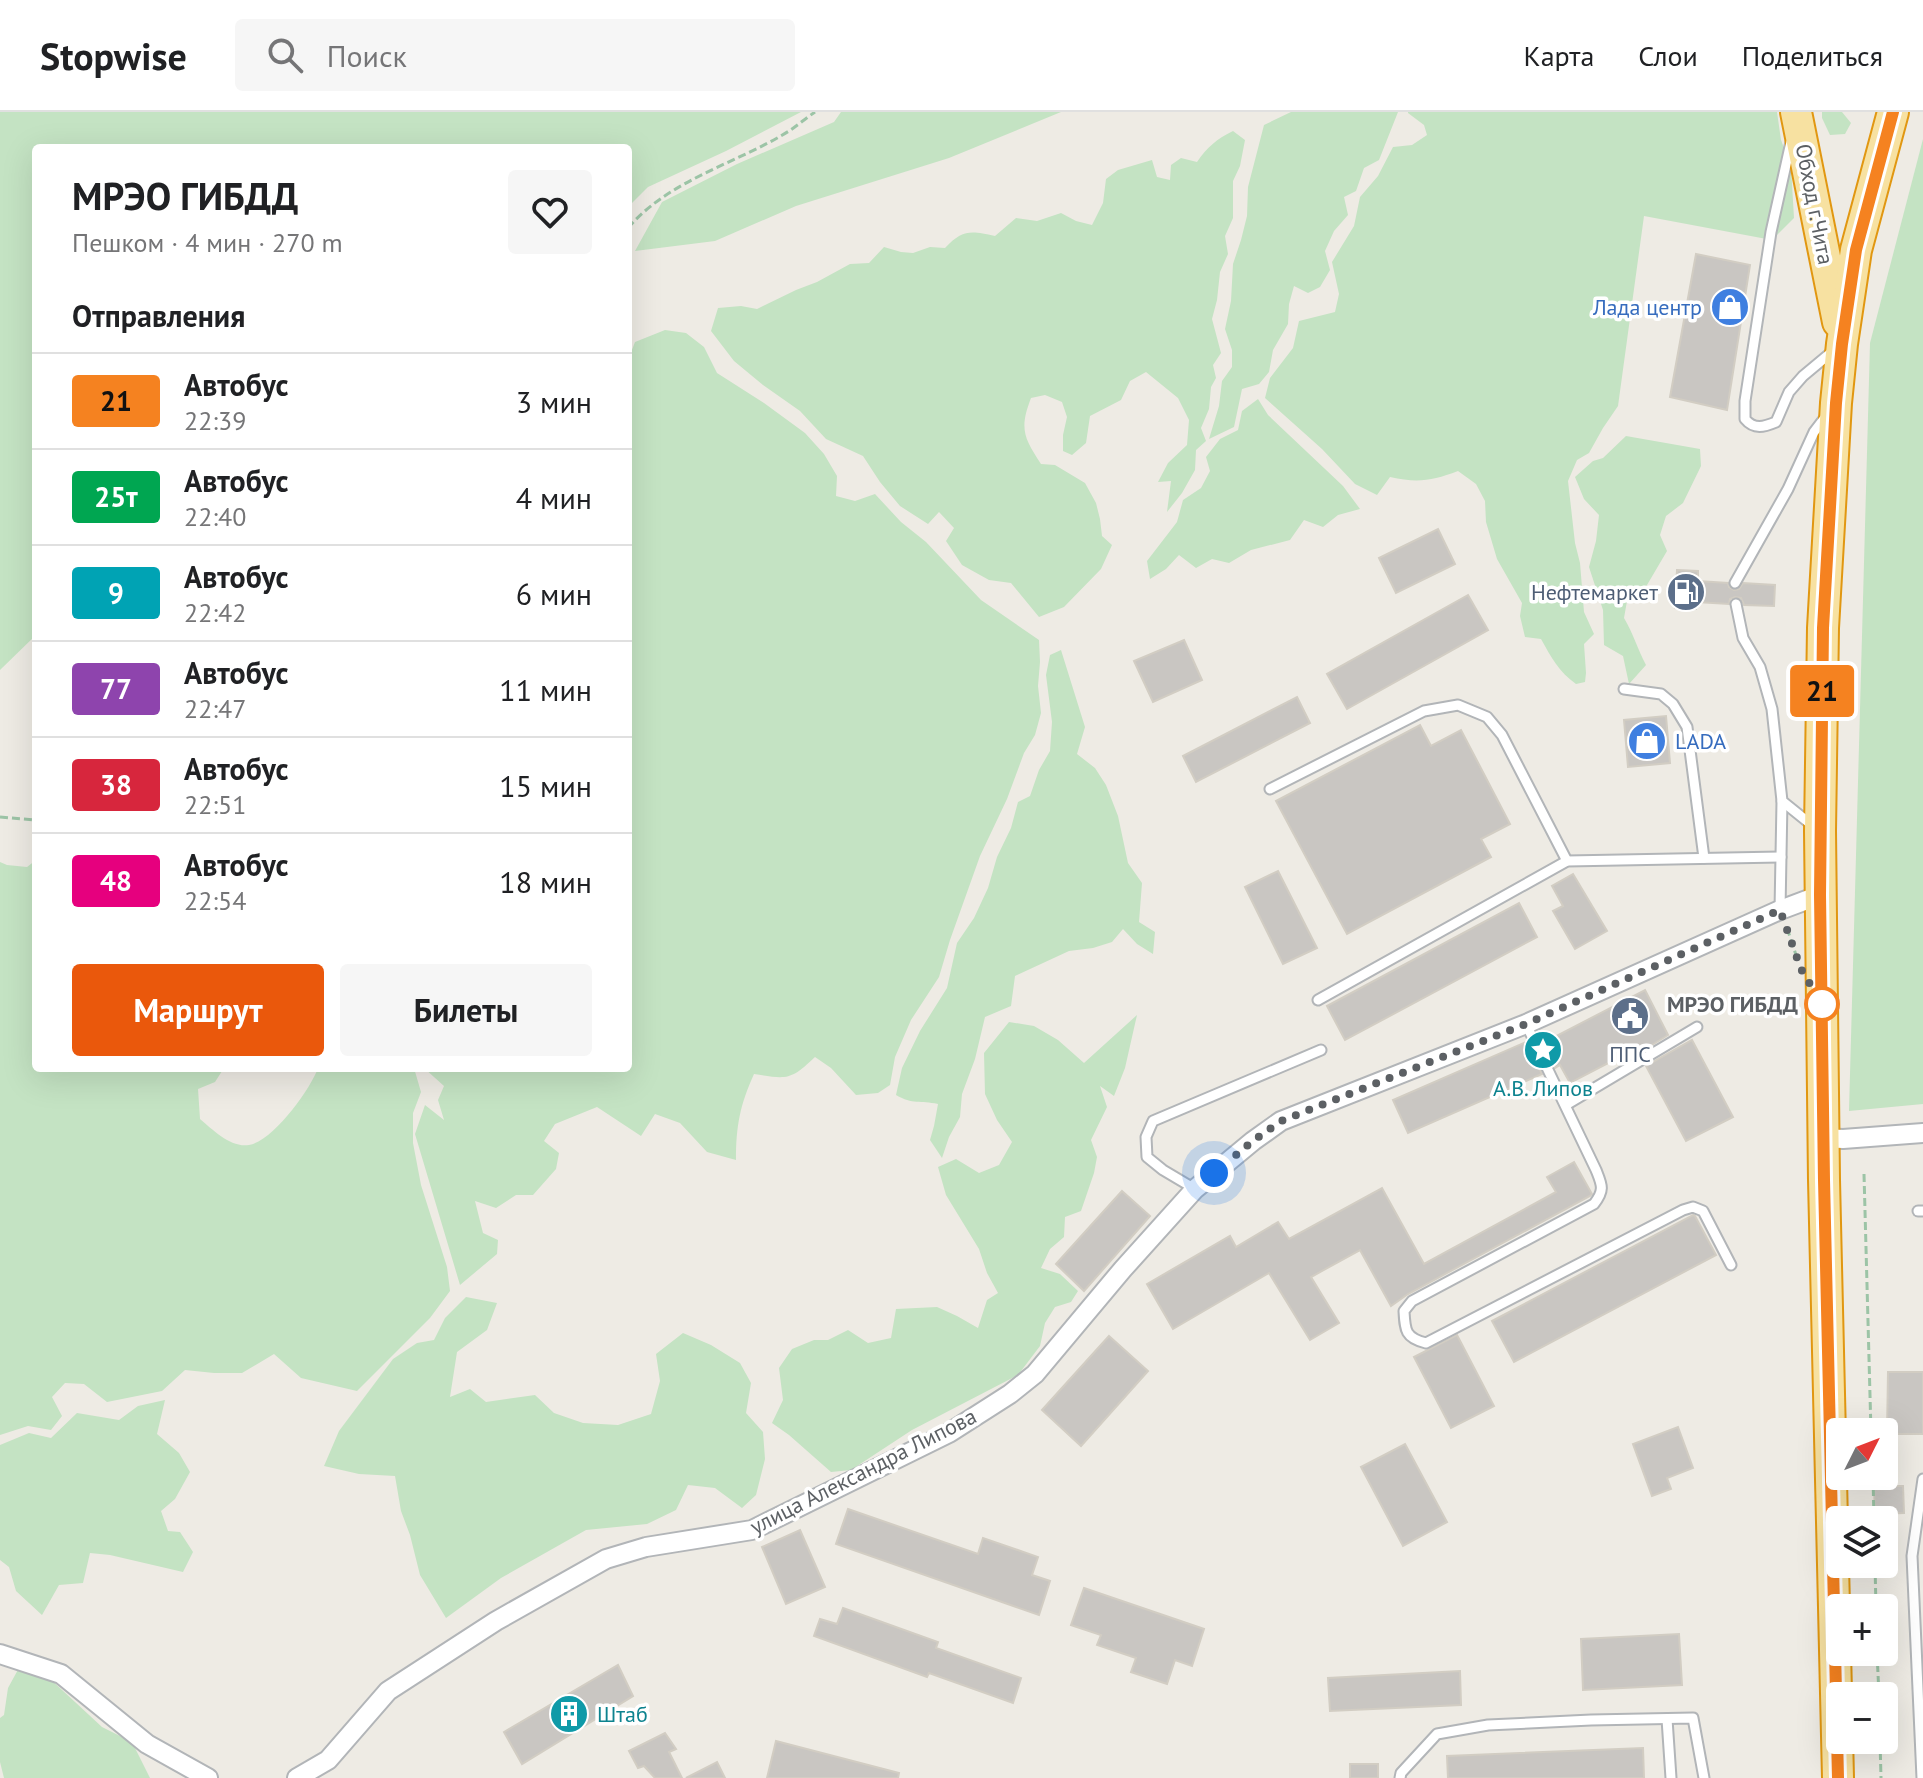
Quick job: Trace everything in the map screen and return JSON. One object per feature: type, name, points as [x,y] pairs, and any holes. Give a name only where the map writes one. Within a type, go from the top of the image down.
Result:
[{"type":"highway","points":[[1838,1778],[1823,1138],[1820,831],[1823,628],[1842,344],[1856,250],[1893,112]]},
{"type":"highway","name":"Обход г.Чита","points":[[1796,114],[1842,344]]},
{"type":"street","name":"улица Александра Липова","points":[[297,1778],[328,1760],[388,1691],[496,1621],[606,1559],[646,1547],[752,1530],[949,1433],[1010,1394],[1035,1374],[1195,1189],[1281,1121],[1526,1024],[1820,895]]},
{"type":"street","points":[[1823,1138],[1923,1133]]},
{"type":"street","points":[[0,1654],[61,1674],[147,1744],[208,1778]]},
{"type":"lane","points":[[1796,114],[1771,232],[1745,401],[1745,419],[1750,425],[1763,428],[1776,422],[1789,392],[1803,376],[1842,344]]},
{"type":"lane","points":[[1735,583],[1788,489],[1814,432],[1836,403]]},
{"type":"lane","points":[[1736,604],[1743,638],[1760,667],[1772,709],[1782,801],[1780,910]]},
{"type":"lane","points":[[1624,689],[1661,694],[1673,704],[1687,727],[1704,858]]},
{"type":"lane","points":[[1270,789],[1424,711],[1458,705],[1487,717],[1502,735],[1567,861]]},
{"type":"lane","points":[[1782,801],[1820,831]]},
{"type":"lane","points":[[1318,1000],[1567,861],[1781,857]]},
{"type":"lane","points":[[1526,1024],[1596,1170],[1603,1187],[1601,1196],[1594,1204],[1412,1301],[1404,1311],[1405,1329],[1413,1340],[1426,1343],[1693,1207],[1703,1211],[1731,1265]]},
{"type":"lane","points":[[1566,1105],[1697,1027]]},
{"type":"lane","points":[[1195,1189],[1147,1157],[1146,1137],[1153,1121],[1321,1050]]},
{"type":"lane","points":[[1922,1778],[1912,1556],[1923,1479]]},
{"type":"lane","points":[[1400,1778],[1401,1773],[1437,1734],[1488,1725],[1693,1718],[1704,1778]]},
{"type":"lane","points":[[1667,1719],[1671,1778]]},
{"type":"path","points":[[632,224],[676,188],[789,131],[815,112]]},
{"type":"path","points":[[0,817],[32,820]]},
{"type":"path","points":[[1780,910],[1796,954]]},
{"type":"path","points":[[1864,1174],[1871,1418]]},
{"type":"path","points":[[1880,1754],[1881,1778]]},
{"type":"green space","points":[[0,112],[801,112],[648,187],[632,203],[632,144],[32,144],[32,639],[0,670]]},
{"type":"green space","points":[[841,112],[1061,112],[949,158],[796,206],[715,241],[635,251],[662,202],[737,164],[834,122]]},
{"type":"green space","points":[[1291,112],[1398,112],[1379,160],[1364,168],[1356,191],[1344,197],[1348,215],[1334,231],[1325,251],[1330,270],[1320,287],[1308,293],[1294,286],[1288,324],[1273,350],[1269,372],[1259,384],[1242,389],[1234,427],[1209,439],[1219,406],[1222,381],[1232,367],[1232,350],[1225,329],[1231,301],[1233,264],[1247,216],[1248,187],[1264,125]]},
{"type":"green space","points":[[1408,112],[1777,112],[1781,140],[1791,167],[1794,218],[1772,240],[1644,216],[1618,406],[1589,453],[1577,460],[1568,481],[1584,612],[1594,634],[1584,644],[1585,682],[1576,684],[1565,674],[1541,639],[1525,637],[1520,616],[1522,603],[1497,559],[1486,522],[1485,501],[1476,484],[1458,471],[1424,480],[1390,477],[1377,495],[1355,484],[1322,449],[1265,398],[1270,378],[1293,348],[1299,321],[1335,312],[1339,294],[1332,262],[1354,226],[1360,197],[1378,176],[1393,147],[1412,145],[1427,135],[1424,125]]},
{"type":"green space","points":[[1822,112],[1842,112],[1851,123],[1845,134],[1830,135]]},
{"type":"green space","points":[[1233,131],[1245,140],[1240,166],[1233,181],[1233,218],[1225,236],[1228,254],[1220,272],[1212,319],[1221,353],[1213,365],[1216,378],[1201,428],[1206,441],[1196,450],[1195,470],[1167,512],[1171,481],[1158,482],[1168,463],[1187,445],[1189,420],[1178,398],[1146,372],[1130,381],[1121,400],[1090,416],[1086,443],[1072,455],[1063,451],[1067,417],[1062,402],[1045,395],[1031,398],[1024,426],[1031,447],[1041,464],[1055,465],[1085,483],[1096,503],[1102,536],[1112,545],[1101,569],[1064,607],[1039,617],[1011,583],[989,580],[962,565],[946,541],[954,528],[939,512],[928,524],[900,506],[863,456],[826,439],[800,411],[734,361],[711,331],[718,308],[741,306],[757,309],[850,264],[869,263],[884,247],[913,253],[930,247],[945,248],[957,237],[968,233],[995,236],[1016,218],[1037,221],[1061,213],[1092,225],[1103,203],[1106,179],[1118,170],[1152,160],[1157,177],[1170,180],[1171,165],[1181,158],[1197,162],[1213,144]]},
{"type":"green space","points":[[1923,139],[1923,1104],[1849,1111],[1870,343]]},
{"type":"green space","points":[[665,330],[686,333],[704,347],[717,373],[805,433],[824,454],[837,476],[836,496],[855,501],[875,494],[981,600],[1039,640],[1041,713],[1035,735],[1024,753],[1007,799],[980,856],[939,977],[911,1020],[895,1057],[890,1085],[878,1093],[856,1095],[831,1068],[815,1057],[788,1076],[754,1074],[740,1116],[736,1160],[707,1152],[680,1123],[655,1114],[641,1136],[597,1107],[555,1124],[544,1141],[559,1153],[556,1169],[533,1195],[516,1195],[496,1208],[475,1201],[483,1233],[498,1240],[497,1254],[460,1285],[415,1134],[425,1105],[444,1120],[438,1100],[444,1086],[428,1072],[632,1072],[632,350],[635,342]]},
{"type":"green space","points":[[1258,399],[1268,415],[1343,486],[1360,509],[1338,515],[1323,527],[1304,520],[1290,540],[1251,550],[1229,563],[1212,559],[1196,568],[1179,555],[1166,569],[1150,579],[1147,561],[1177,522],[1183,500],[1201,488],[1210,471],[1206,457],[1220,439],[1238,430],[1242,411]]},
{"type":"green space","points":[[1626,436],[1700,449],[1701,466],[1683,503],[1666,516],[1660,535],[1667,551],[1647,585],[1627,601],[1624,618],[1646,665],[1629,684],[1623,656],[1604,645],[1603,610],[1589,567],[1599,515],[1584,499],[1575,477],[1593,461],[1603,458]]},
{"type":"green space","points":[[1061,650],[1085,727],[1077,754],[1095,768],[1106,785],[1118,816],[1128,863],[1142,883],[1139,922],[1155,932],[1153,954],[1137,944],[1123,929],[1112,942],[1069,951],[1015,976],[1011,1006],[985,1017],[975,1059],[962,1094],[960,1117],[942,1158],[930,1140],[938,1104],[912,1101],[896,1095],[902,1068],[920,1031],[947,988],[957,943],[974,918],[988,888],[1018,802],[1030,796],[1050,751],[1052,722],[1046,675],[1050,655]]},
{"type":"green space","points":[[0,862],[27,867],[32,863],[32,1072],[221,1072],[215,1082],[198,1089],[200,1119],[236,1144],[249,1145],[279,1125],[299,1101],[316,1072],[415,1072],[421,1092],[413,1113],[413,1143],[421,1185],[447,1267],[450,1291],[430,1318],[357,1391],[301,1378],[274,1354],[242,1373],[185,1370],[162,1391],[107,1402],[84,1384],[65,1383],[52,1397],[62,1416],[51,1430],[28,1426],[0,1435]]},
{"type":"green space","points":[[1137,1015],[1125,1068],[1114,1096],[1100,1086],[1107,1107],[1091,1140],[1097,1157],[1081,1211],[1065,1217],[1064,1237],[1050,1249],[1041,1268],[1060,1274],[1078,1291],[1071,1302],[1055,1307],[1045,1323],[1040,1346],[1018,1375],[912,1430],[851,1470],[831,1472],[772,1423],[783,1400],[779,1368],[792,1349],[814,1340],[828,1340],[848,1330],[868,1343],[891,1338],[896,1309],[937,1307],[978,1328],[987,1300],[998,1293],[979,1249],[946,1195],[938,1167],[956,1159],[979,1173],[999,1165],[1012,1142],[985,1094],[984,1053],[1009,1022],[1034,1026],[1058,1040],[1084,1063]]},
{"type":"green space","points":[[466,1297],[497,1303],[487,1330],[457,1352],[450,1397],[470,1389],[486,1402],[535,1395],[554,1413],[583,1423],[618,1425],[651,1414],[660,1381],[656,1354],[683,1333],[711,1345],[740,1363],[751,1383],[746,1413],[763,1432],[765,1459],[756,1495],[742,1508],[715,1488],[688,1485],[676,1510],[647,1524],[586,1530],[501,1578],[446,1618],[420,1575],[401,1511],[395,1476],[359,1474],[324,1466],[339,1431],[393,1359],[417,1343],[434,1340],[445,1318]]},
{"type":"green space","points":[[165,1400],[157,1434],[179,1453],[190,1472],[175,1499],[161,1511],[168,1531],[180,1532],[193,1552],[183,1572],[90,1553],[83,1583],[59,1585],[42,1615],[16,1591],[9,1567],[0,1560],[0,1445],[29,1433],[51,1438],[77,1413],[119,1420],[138,1406]]},
{"type":"green space","points":[[20,1666],[48,1677],[102,1727],[132,1742],[150,1778],[4,1778],[0,1762],[0,1718],[4,1715],[8,1688]]},
{"type":"building","points":[[1696,254],[1750,265],[1727,410],[1670,397]]},
{"type":"building","points":[[1438,529],[1455,564],[1396,593],[1379,558]]},
{"type":"building","points":[[1677,570],[1698,571],[1698,581],[1728,583],[1734,590],[1743,583],[1775,585],[1774,606],[1744,605],[1741,598],[1735,597],[1730,599],[1729,604],[1696,602],[1696,609],[1675,608]]},
{"type":"building","points":[[1468,595],[1488,630],[1347,709],[1327,674]]},
{"type":"building","points":[[1184,640],[1202,680],[1153,702],[1134,661]]},
{"type":"building","points":[[1297,697],[1310,723],[1196,782],[1183,756]]},
{"type":"building","name":"LADA","points":[[1666,716],[1670,763],[1628,767],[1624,720]]},
{"type":"building","points":[[1420,725],[1431,746],[1461,730],[1510,824],[1481,839],[1491,857],[1347,934],[1276,801]]},
{"type":"building","points":[[1278,871],[1317,948],[1283,964],[1245,887]]},
{"type":"building","points":[[1573,874],[1607,931],[1575,949],[1553,911],[1563,906],[1552,886]]},
{"type":"building","points":[[1519,903],[1537,937],[1345,1040],[1327,1006]]},
{"type":"building","points":[[1645,990],[1668,1035],[1639,1053],[1637,1048],[1570,1083],[1560,1065],[1555,1068],[1543,1043]]},
{"type":"building","points":[[1692,1040],[1733,1117],[1686,1141],[1646,1066]]},
{"type":"building","points":[[1526,1042],[1542,1074],[1408,1133],[1393,1100]]},
{"type":"building","points":[[1574,1162],[1592,1194],[1590,1196],[1391,1306],[1360,1250],[1311,1277],[1339,1323],[1310,1340],[1269,1273],[1173,1329],[1147,1284],[1230,1236],[1236,1247],[1278,1222],[1289,1239],[1382,1188],[1424,1264],[1556,1192],[1547,1177]]},
{"type":"building","points":[[1122,1191],[1150,1216],[1084,1291],[1056,1264]]},
{"type":"building","points":[[1693,1215],[1716,1255],[1514,1362],[1492,1321]]},
{"type":"building","points":[[1457,1335],[1494,1406],[1451,1428],[1414,1357]]},
{"type":"building","points":[[1109,1336],[1148,1371],[1081,1446],[1042,1410]]},
{"type":"building","points":[[1888,1372],[1923,1372],[1923,1434],[1898,1434],[1898,1418],[1887,1418]]},
{"type":"building","points":[[1678,1427],[1693,1468],[1667,1478],[1671,1489],[1652,1496],[1633,1444]]},
{"type":"building","points":[[1405,1444],[1447,1522],[1403,1546],[1361,1467]]},
{"type":"building","points":[[1898,1486],[1903,1486],[1904,1513],[1898,1513],[1898,1506],[1875,1506],[1874,1490],[1898,1490]]},
{"type":"building","points":[[848,1509],[978,1554],[983,1538],[1038,1557],[1032,1575],[1050,1581],[1039,1615],[836,1544]]},
{"type":"building","points":[[800,1530],[825,1587],[786,1604],[762,1547]]},
{"type":"building","points":[[1084,1588],[1204,1629],[1192,1666],[1175,1660],[1167,1684],[1131,1672],[1136,1658],[1097,1645],[1101,1635],[1071,1625]]},
{"type":"building","points":[[843,1608],[938,1642],[936,1648],[1021,1678],[1013,1703],[929,1673],[927,1677],[814,1636],[820,1619],[837,1624]]},
{"type":"building","points":[[1679,1634],[1682,1685],[1583,1690],[1581,1639]]},
{"type":"building","name":"Штаб","points":[[618,1665],[633,1696],[522,1764],[504,1732]]},
{"type":"building","points":[[1460,1671],[1461,1705],[1330,1711],[1328,1678]]},
{"type":"building","points":[[665,1733],[676,1749],[669,1752],[682,1778],[655,1778],[644,1766],[638,1768],[629,1751]]},
{"type":"building","points":[[776,1741],[899,1773],[898,1778],[767,1778]]},
{"type":"building","points":[[1643,1748],[1644,1778],[1448,1778],[1447,1756]]},
{"type":"building","points":[[717,1762],[725,1778],[686,1778]]},
{"type":"building","points":[[1350,1764],[1378,1764],[1378,1778],[1350,1778]]},
{"type":"bus line","name":"21","points":[[1838,1778],[1820,895],[1823,628],[1842,344],[1856,250],[1893,112]]},
{"type":"place","name":"Лада центр","points":[[1730,307]]},
{"type":"place","name":"Нефтемаркет","points":[[1686,592]]},
{"type":"place","name":"LADA","points":[[1647,741]]},
{"type":"place","name":"МРЭО ГИБДД","points":[[1822,1004]]},
{"type":"place","name":"ППС","points":[[1630,1016]]},
{"type":"place","name":"А.В. Липов","points":[[1543,1050]]},
{"type":"place","name":"Штаб","points":[[569,1714]]},
{"type":"route","points":[[1214,1173],[1281,1121],[1526,1024],[1780,910],[1801,969],[1822,1004]]}]
